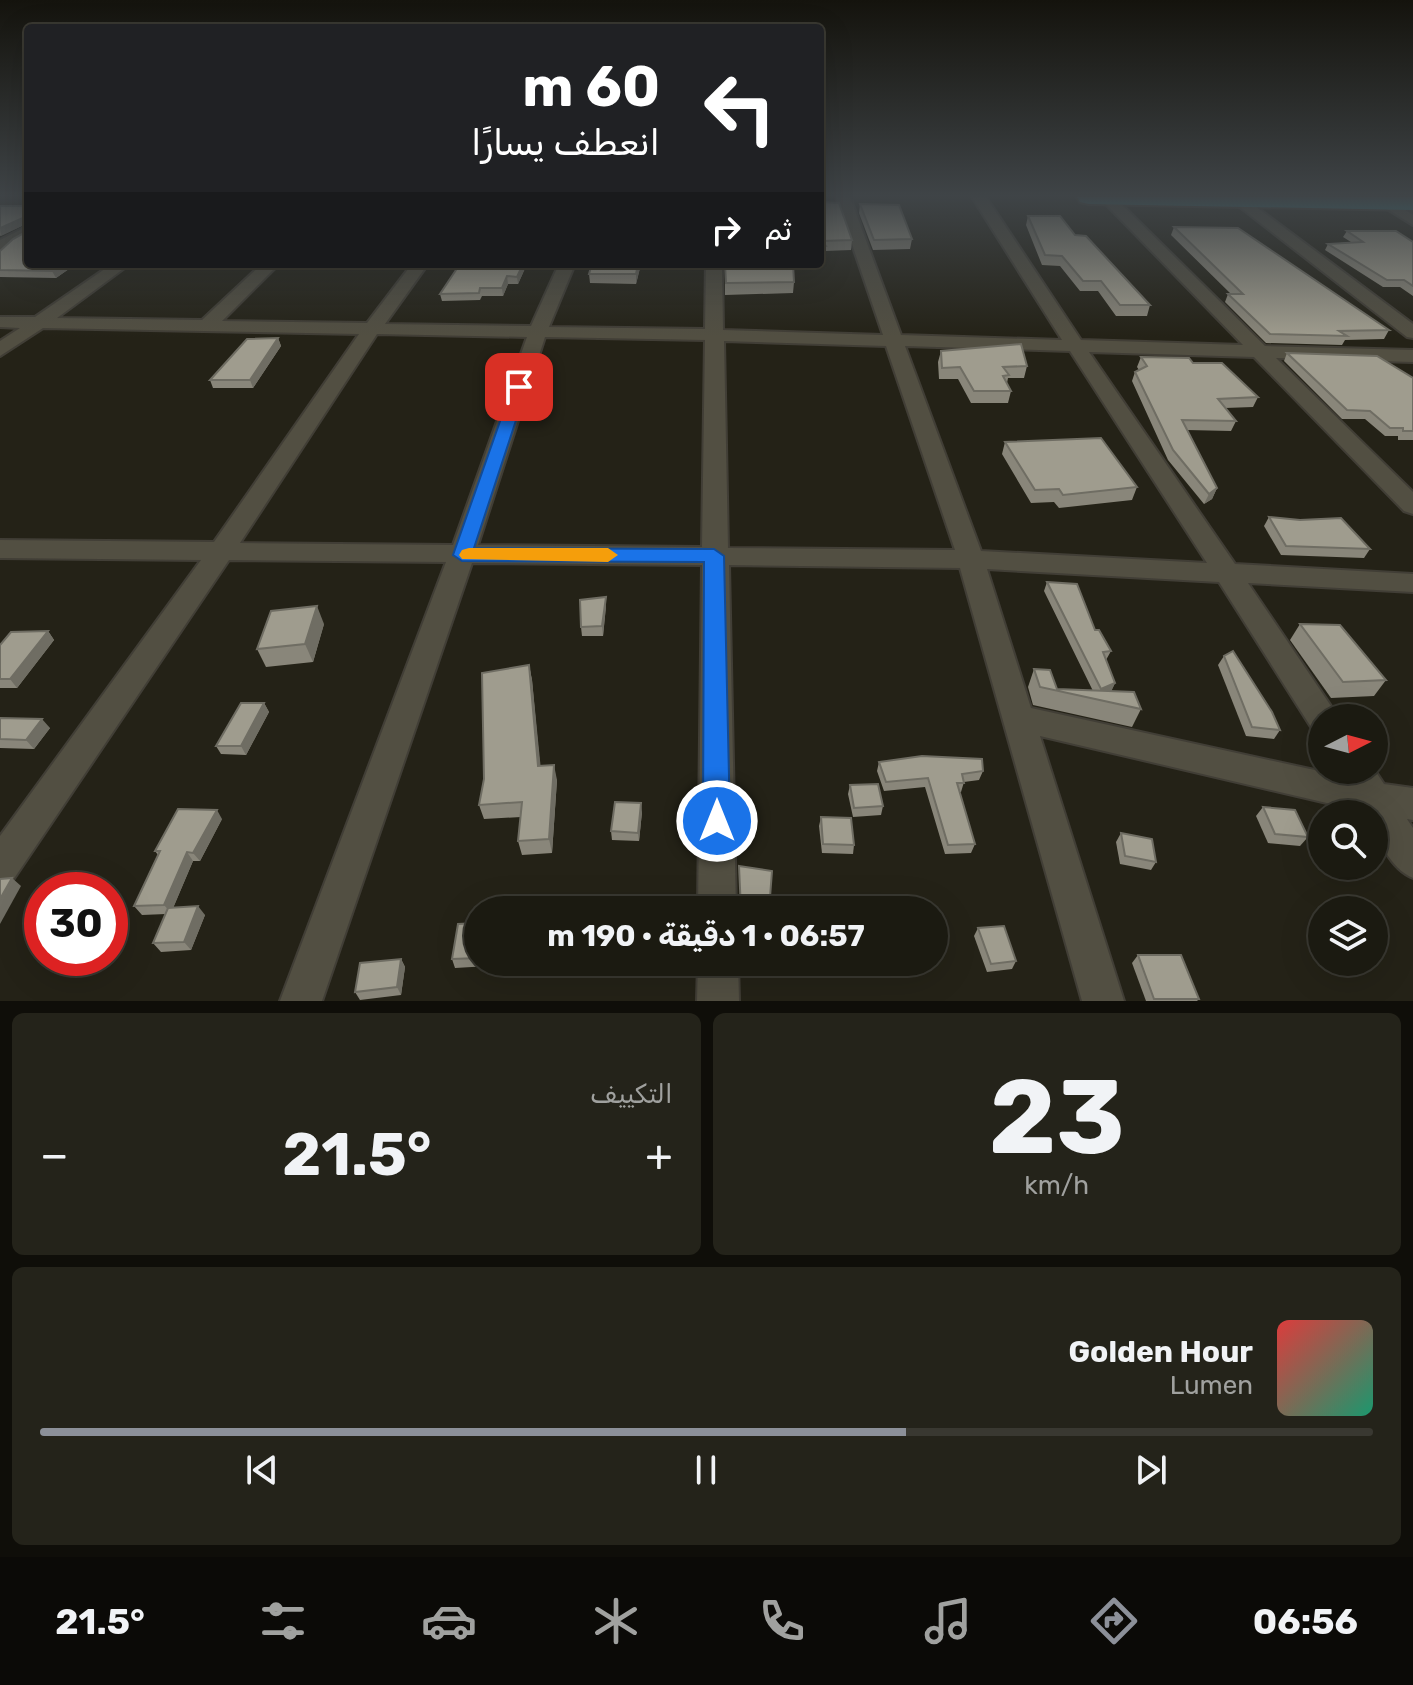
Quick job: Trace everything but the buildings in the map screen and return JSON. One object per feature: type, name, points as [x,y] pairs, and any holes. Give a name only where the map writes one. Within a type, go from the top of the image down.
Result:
[{"type":"street","points":[[860,244],[971,559],[1103,1001]]},
{"type":"street","points":[[1008,244],[1073,346],[1229,571],[1313,704]]},
{"type":"street","points":[[1152,244],[1413,506]]},
{"type":"street","points":[[1295,244],[1413,333]]},
{"type":"street","points":[[0,350],[116,268]]},
{"type":"street","points":[[207,325],[267,268]]},
{"type":"street","points":[[0,867],[220,553],[373,327],[417,268]]},
{"type":"street","points":[[301,1001],[462,555],[538,331],[565,268]]},
{"type":"street","points":[[714,268],[717,896]]},
{"type":"street","points":[[0,322],[714,335],[1413,356]]},
{"type":"street","points":[[0,549],[971,559],[1413,583]]},
{"type":"street","points":[[1018,718],[1308,773]]},
{"type":"street","points":[[1364,784],[1413,804]]},
{"type":"street","points":[[1364,784],[1413,860]]},
{"type":"street","points":[[718,976],[718,1001]]},
{"type":"slow traffic","points":[[469,555],[608,555]]},
{"type":"route","points":[[519,387],[462,555],[714,556],[717,821]]}]
